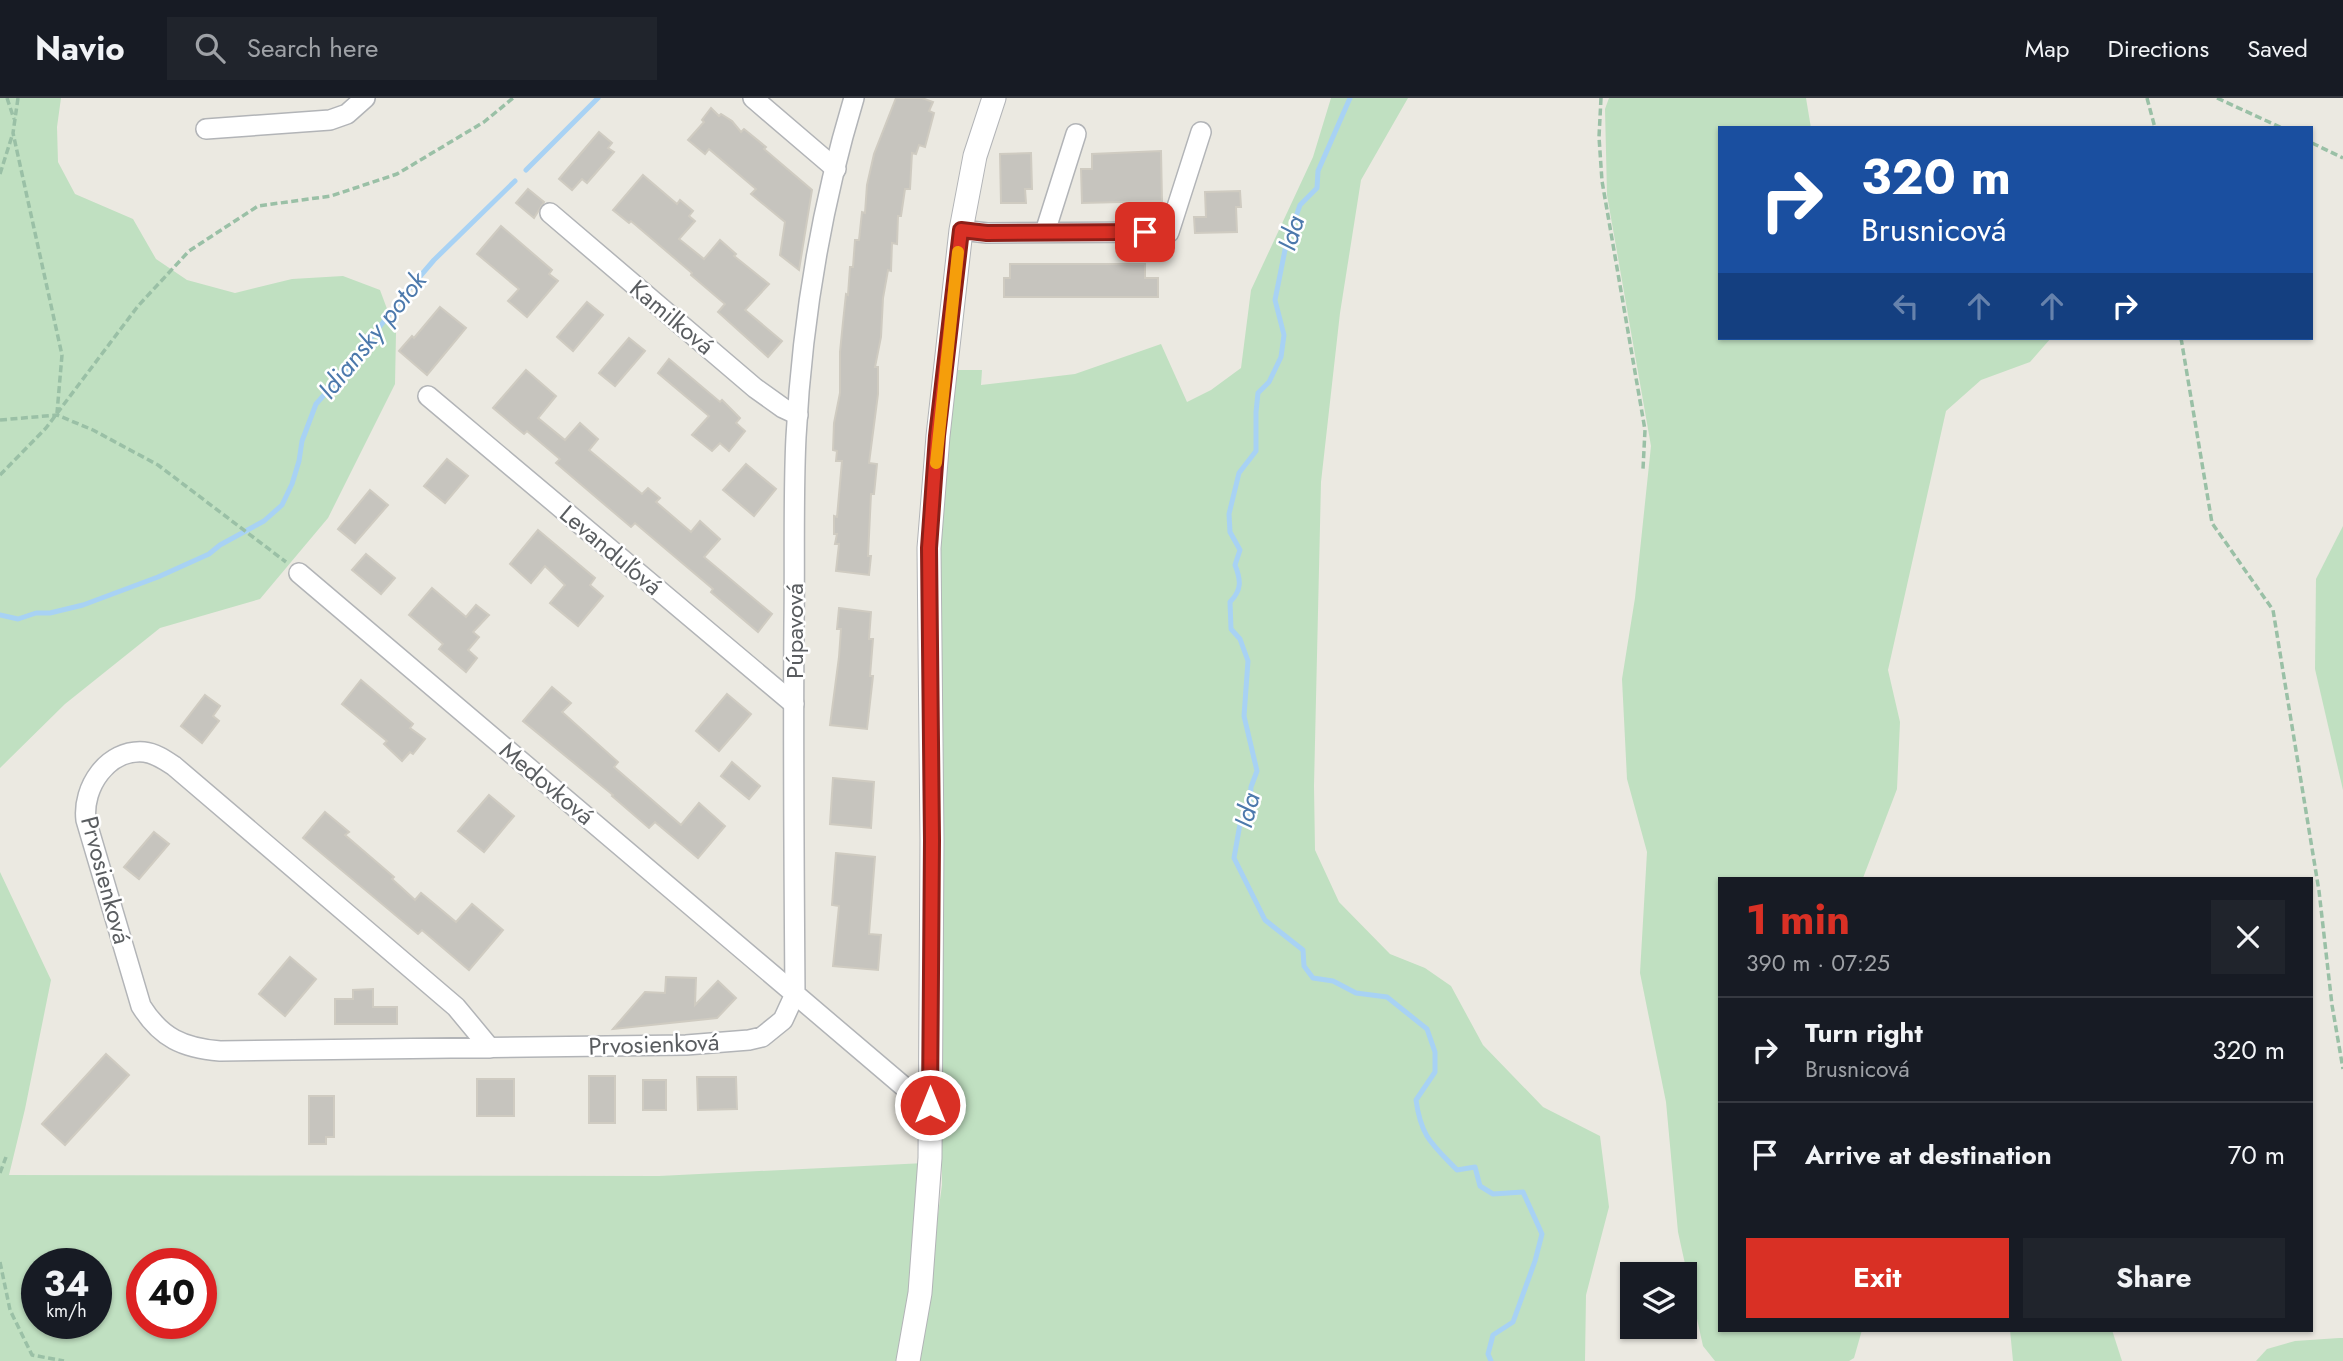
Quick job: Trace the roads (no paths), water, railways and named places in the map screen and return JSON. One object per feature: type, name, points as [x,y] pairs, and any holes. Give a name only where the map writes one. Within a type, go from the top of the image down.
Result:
[{"type":"street","points":[[206,129],[330,120],[347,114],[365,98]]},
{"type":"street","points":[[753,98],[836,169]]},
{"type":"street","name":"Púpavová","points":[[795,994],[794,704],[798,415],[804,341],[819,242],[854,98]]},
{"type":"street","points":[[908,1361],[920,1293],[930,1158],[932,840],[929,548],[937,436],[961,230],[975,156],[994,98]]},
{"type":"street","points":[[961,230],[987,233],[1170,232],[1201,132]]},
{"type":"street","points":[[1045,232],[1076,134]]},
{"type":"street","name":"Kamilková","points":[[550,213],[755,388],[798,415]]},
{"type":"street","name":"Levanduľová","points":[[428,396],[794,704]]},
{"type":"street","name":"Medovková","points":[[299,573],[795,994]]},
{"type":"street","name":"Prvosienková","points":[[490,1048],[456,1007],[174,766],[145,752],[131,753],[104,767],[93,782],[85,808],[90,834],[141,1006],[149,1019],[168,1038],[195,1048],[220,1051],[490,1048],[686,1045],[749,1040],[762,1037],[774,1028],[789,1011],[795,994]]},
{"type":"street","points":[[795,994],[909,1091],[930,1105]]},
{"type":"waterway","name":"Idiansky potok","points":[[526,170],[598,98]]},
{"type":"waterway","name":"Ida","points":[[1350,98],[1318,171],[1317,188],[1300,205],[1286,245],[1275,300],[1284,335],[1281,357],[1269,382],[1258,393],[1256,451],[1239,473],[1229,514],[1230,532],[1240,550],[1235,565],[1239,580],[1238,589],[1230,602],[1231,629],[1240,639],[1248,661],[1244,716],[1257,771],[1251,787],[1249,812],[1240,824],[1234,858],[1265,920],[1303,950],[1304,966],[1313,978],[1333,981],[1356,993],[1387,997],[1427,1029],[1435,1052],[1435,1072],[1416,1100],[1421,1123],[1434,1146],[1457,1170],[1475,1167],[1480,1186],[1493,1194],[1523,1192],[1542,1234],[1513,1322],[1493,1335],[1488,1354],[1491,1361]]},
{"type":"waterway","name":"Idiansky potok","points":[[0,615],[18,619],[83,605],[158,577],[209,554],[264,521],[282,505],[292,484],[302,441],[316,404],[434,260],[515,181]]}]
